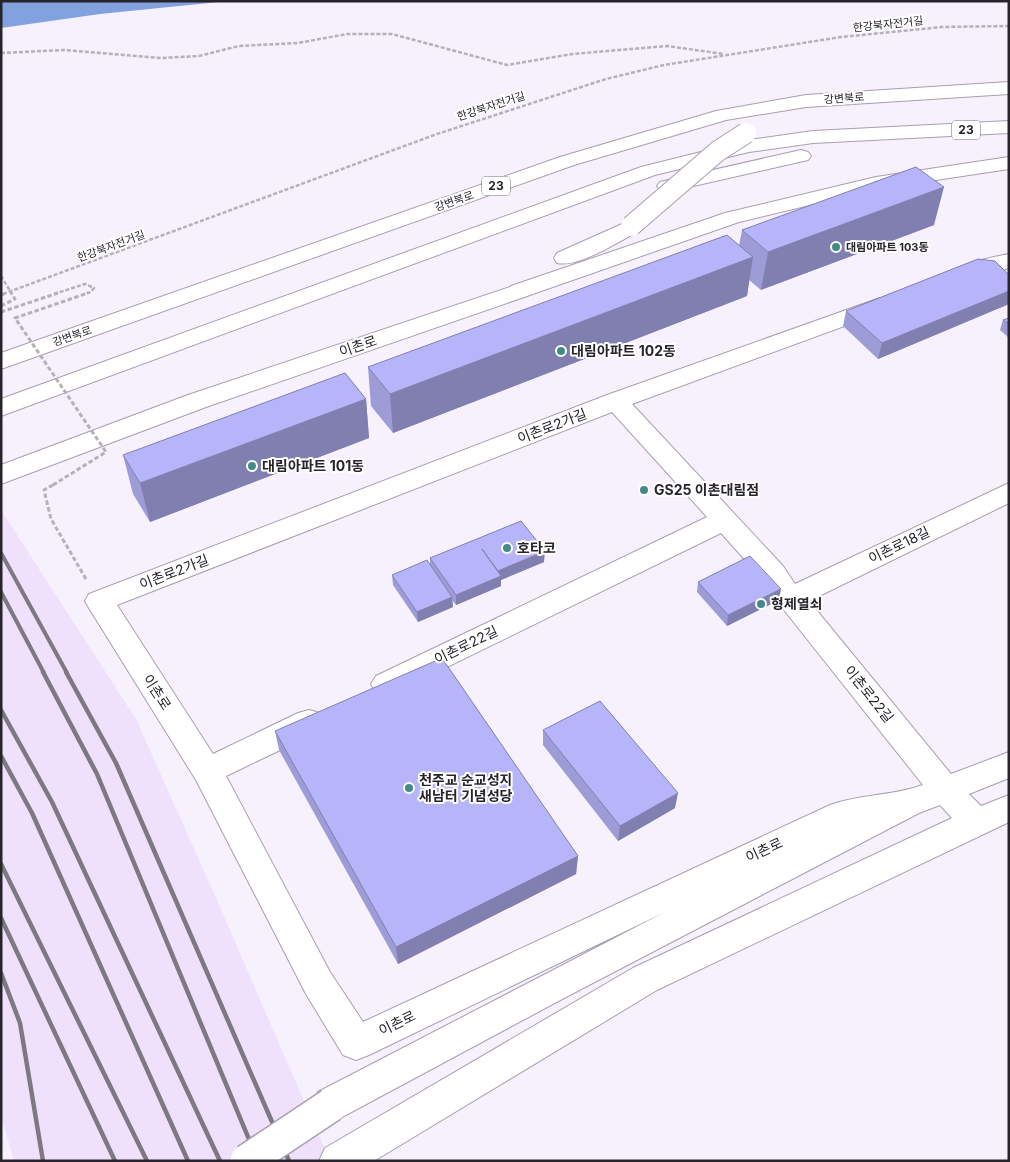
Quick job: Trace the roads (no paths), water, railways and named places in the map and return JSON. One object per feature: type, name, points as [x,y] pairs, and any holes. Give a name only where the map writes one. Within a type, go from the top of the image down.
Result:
[{"type":"main road","name":"강변북로","points":[[1,361],[567,161],[723,115],[806,101],[1009,88]]},
{"type":"main road","points":[[514,285],[631,226],[718,151],[746,133],[837,116],[922,93]]},
{"type":"main road","name":"23","points":[[1,408],[510,223],[767,163],[924,132],[1009,127]]},
{"type":"main road","points":[[514,285],[732,217],[876,182],[1009,163]]},
{"type":"main road","points":[[938,284],[1004,269]]},
{"type":"main road","name":"이촌로","points":[[1,458],[190,389],[514,285]]},
{"type":"main road","name":"이촌로","points":[[1,475],[514,285]]},
{"type":"main road","name":"이촌로2가길","points":[[99,601],[616,401],[901,298]]},
{"type":"main road","name":"이촌로22길","points":[[616,401],[773,573],[790,598],[946,790],[976,822]]},
{"type":"main road","name":"이촌로18길","points":[[790,598],[1009,492]]},
{"type":"main road","name":"이촌로22길","points":[[359,698],[724,520]]},
{"type":"main road","name":"이촌로","points":[[99,601],[207,771],[318,983],[356,1043],[841,814],[908,804]]},
{"type":"main road","points":[[207,771],[332,710]]},
{"type":"main road","name":"이촌로","points":[[247,1161],[331,1105],[554,986],[908,804],[1009,765]]},
{"type":"main road","points":[[345,1155],[645,979],[1009,808]]},
{"type":"water","points":[[1,1],[229,1],[100,14],[1,28]]},
{"type":"railway","points":[[1,553],[67,673]]},
{"type":"railway","points":[[1,592],[44,673]]},
{"type":"railway","points":[[43,672],[97,774],[258,1161]]},
{"type":"railway","points":[[66,672],[116,763],[289,1161]]},
{"type":"railway","points":[[1,710],[52,802],[220,1161]]},
{"type":"railway","points":[[1,756],[32,813],[188,1161]]},
{"type":"railway","points":[[1,864],[147,1161]]},
{"type":"railway","points":[[1,918],[115,1161]]},
{"type":"railway","points":[[1,973],[20,1023],[43,1161]]},
{"type":"place","name":"대림아파트 103동","points":[[836,247]]},
{"type":"place","name":"대림아파트 102동","points":[[561,351]]},
{"type":"place","name":"대림아파트 101동","points":[[252,466]]},
{"type":"place","name":"GS25 이촌대림점","points":[[644,490]]},
{"type":"place","name":"호타코","points":[[507,548]]},
{"type":"place","name":"형제열쇠","points":[[761,604]]},
{"type":"place","name":"천주교 순교성지 새남터 기념성당","points":[[409,788]]}]
